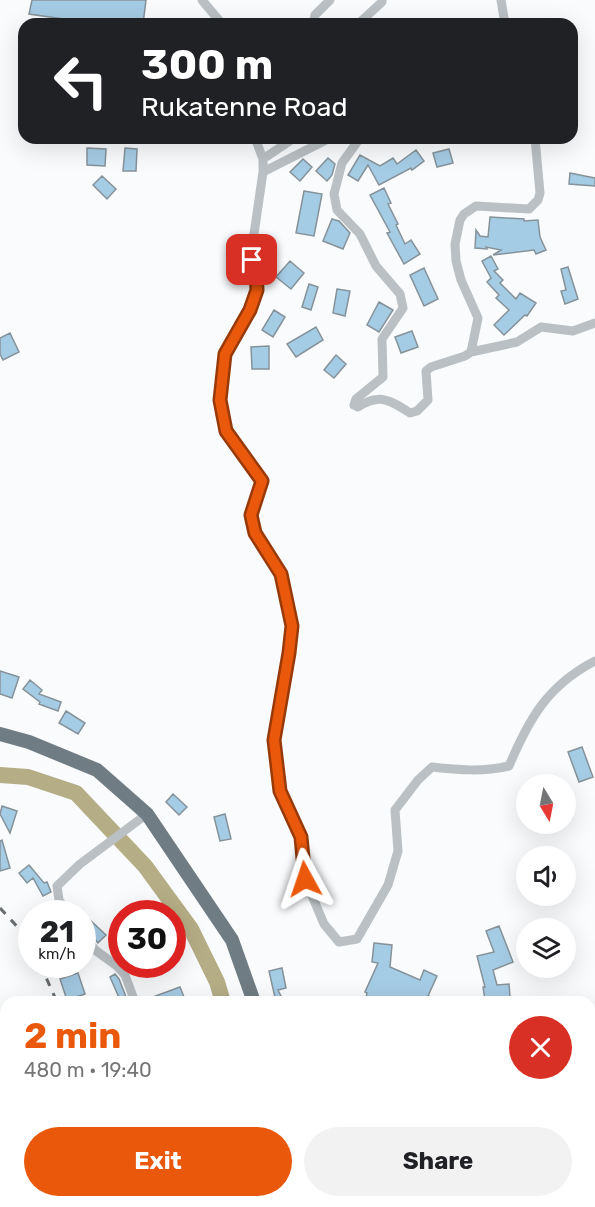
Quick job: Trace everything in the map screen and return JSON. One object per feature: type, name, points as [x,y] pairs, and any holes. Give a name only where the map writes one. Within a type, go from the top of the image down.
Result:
[{"type":"highway","points":[[0,734],[29,742],[97,770],[147,814],[232,940],[252,996]]},
{"type":"street","points":[[202,0],[217,18]]},
{"type":"street","points":[[314,18],[330,0]]},
{"type":"street","points":[[365,18],[382,0]]},
{"type":"street","points":[[501,0],[504,18]]},
{"type":"street","points":[[257,144],[263,159],[263,172],[254,234],[248,248],[256,272],[257,290],[250,310],[225,354],[220,400],[226,431],[262,481],[251,515],[255,533],[281,574],[292,626],[274,740],[280,791],[301,837],[305,879],[324,924],[339,942],[357,939],[388,885],[398,851],[395,810],[418,780],[432,767],[480,770],[508,766],[538,707],[575,672],[595,661]]},
{"type":"street","points":[[263,159],[285,144]]},
{"type":"street","points":[[263,172],[318,144]]},
{"type":"street","points":[[356,144],[342,163],[334,194],[337,210],[360,234],[376,266],[400,294],[403,308],[382,339],[383,377],[357,399],[354,405],[358,407],[368,401],[388,399],[410,413],[417,411],[428,400],[426,371],[431,367],[471,352],[517,342],[541,327],[573,331],[595,323]]},
{"type":"street","points":[[471,352],[478,318],[461,280],[456,261],[455,244],[460,220],[464,214],[476,206],[529,209],[538,200],[540,193],[535,144]]},
{"type":"street","points":[[59,900],[57,886],[99,849],[147,814]]},
{"type":"street","points":[[96,951],[125,975],[133,996]]},
{"type":"building","points":[[32,0],[146,0],[144,18],[57,18],[29,14]]},
{"type":"building","points":[[87,148],[106,149],[105,166],[87,165]]},
{"type":"building","points":[[125,148],[137,149],[136,171],[123,171]]},
{"type":"building","points":[[449,149],[453,163],[437,167],[433,153]]},
{"type":"building","points":[[416,150],[424,161],[412,170],[411,168],[379,185],[368,165],[358,181],[348,175],[360,155],[380,166],[393,158],[397,164]]},
{"type":"building","points":[[328,158],[335,164],[332,175],[327,181],[316,171]]},
{"type":"building","points":[[303,159],[312,167],[300,181],[290,172]]},
{"type":"building","points":[[570,173],[595,178],[595,186],[569,184]]},
{"type":"building","points":[[102,176],[116,189],[107,199],[93,185]]},
{"type":"building","points":[[384,188],[391,203],[388,204],[405,244],[411,240],[420,254],[404,264],[370,195]]},
{"type":"building","points":[[304,191],[322,194],[314,236],[296,233]]},
{"type":"building","points":[[490,217],[524,219],[524,221],[538,220],[540,237],[546,250],[536,254],[534,250],[493,255],[501,250],[486,247],[487,249],[475,248],[476,230],[480,236],[488,237]]},
{"type":"building","points":[[332,219],[339,221],[350,233],[343,249],[323,241]]},
{"type":"building","points":[[491,256],[498,269],[494,271],[503,280],[500,283],[516,299],[520,293],[536,303],[527,316],[525,315],[504,335],[494,325],[509,310],[496,298],[499,295],[487,282],[491,278],[482,261]]},
{"type":"building","points":[[290,261],[304,273],[291,289],[276,277]]},
{"type":"building","points":[[568,267],[578,299],[565,304],[561,291],[566,290],[561,269]]},
{"type":"building","points":[[424,268],[438,299],[424,306],[410,275]]},
{"type":"building","points":[[309,284],[318,287],[311,310],[302,307]]},
{"type":"building","points":[[337,289],[350,291],[345,316],[333,313]]},
{"type":"building","points":[[379,302],[393,310],[379,332],[367,325]]},
{"type":"building","points":[[274,310],[285,317],[273,337],[262,330]]},
{"type":"building","points":[[316,327],[323,340],[296,357],[287,344]]},
{"type":"building","points":[[412,331],[418,347],[401,353],[395,337]]},
{"type":"building","points":[[10,333],[19,352],[3,360],[0,354],[0,338]]},
{"type":"building","points":[[269,346],[269,369],[252,369],[251,347]]},
{"type":"building","points":[[336,355],[346,364],[334,378],[324,370]]},
{"type":"building","points":[[0,671],[19,677],[12,698],[0,694]]},
{"type":"building","points":[[30,680],[42,690],[39,694],[61,702],[58,711],[39,704],[40,702],[23,689]]},
{"type":"building","points":[[66,711],[85,723],[78,734],[59,723]]},
{"type":"building","points":[[582,747],[593,777],[579,782],[568,752]]},
{"type":"building","points":[[173,794],[187,807],[179,815],[166,802]]},
{"type":"building","points":[[2,806],[17,811],[10,833],[0,814]]},
{"type":"building","points":[[225,814],[231,839],[220,841],[214,817]]},
{"type":"building","points":[[2,840],[10,868],[0,871],[0,841]]},
{"type":"building","points":[[29,865],[44,883],[47,882],[51,892],[43,896],[33,878],[27,883],[19,873]]},
{"type":"building","points":[[96,926],[106,935],[98,943],[96,941]]},
{"type":"building","points":[[499,926],[513,962],[493,970],[497,985],[509,984],[510,996],[484,996],[483,987],[485,987],[477,956],[494,952],[486,931]]},
{"type":"building","points":[[374,943],[392,945],[390,967],[420,980],[424,970],[437,976],[428,996],[366,996],[365,992],[378,963],[372,962]]},
{"type":"building","points":[[282,968],[286,988],[278,990],[281,996],[275,996],[269,971]]},
{"type":"building","points":[[80,978],[85,994],[66,996],[60,979]]},
{"type":"building","points":[[110,978],[119,979],[126,996],[118,996]]},
{"type":"building","points":[[180,987],[184,996],[156,996]]},
{"type":"waterway","points":[[0,775],[28,777],[76,793],[145,866],[191,929],[217,982],[221,996]]},
{"type":"railway","points":[[0,908],[18,928]]},
{"type":"railway","points":[[46,978],[54,996]]},
{"type":"route","points":[[252,260],[256,272],[257,290],[250,310],[225,354],[220,400],[226,431],[262,481],[251,515],[255,533],[281,574],[292,626],[274,740],[280,791],[301,837],[305,879]]}]
